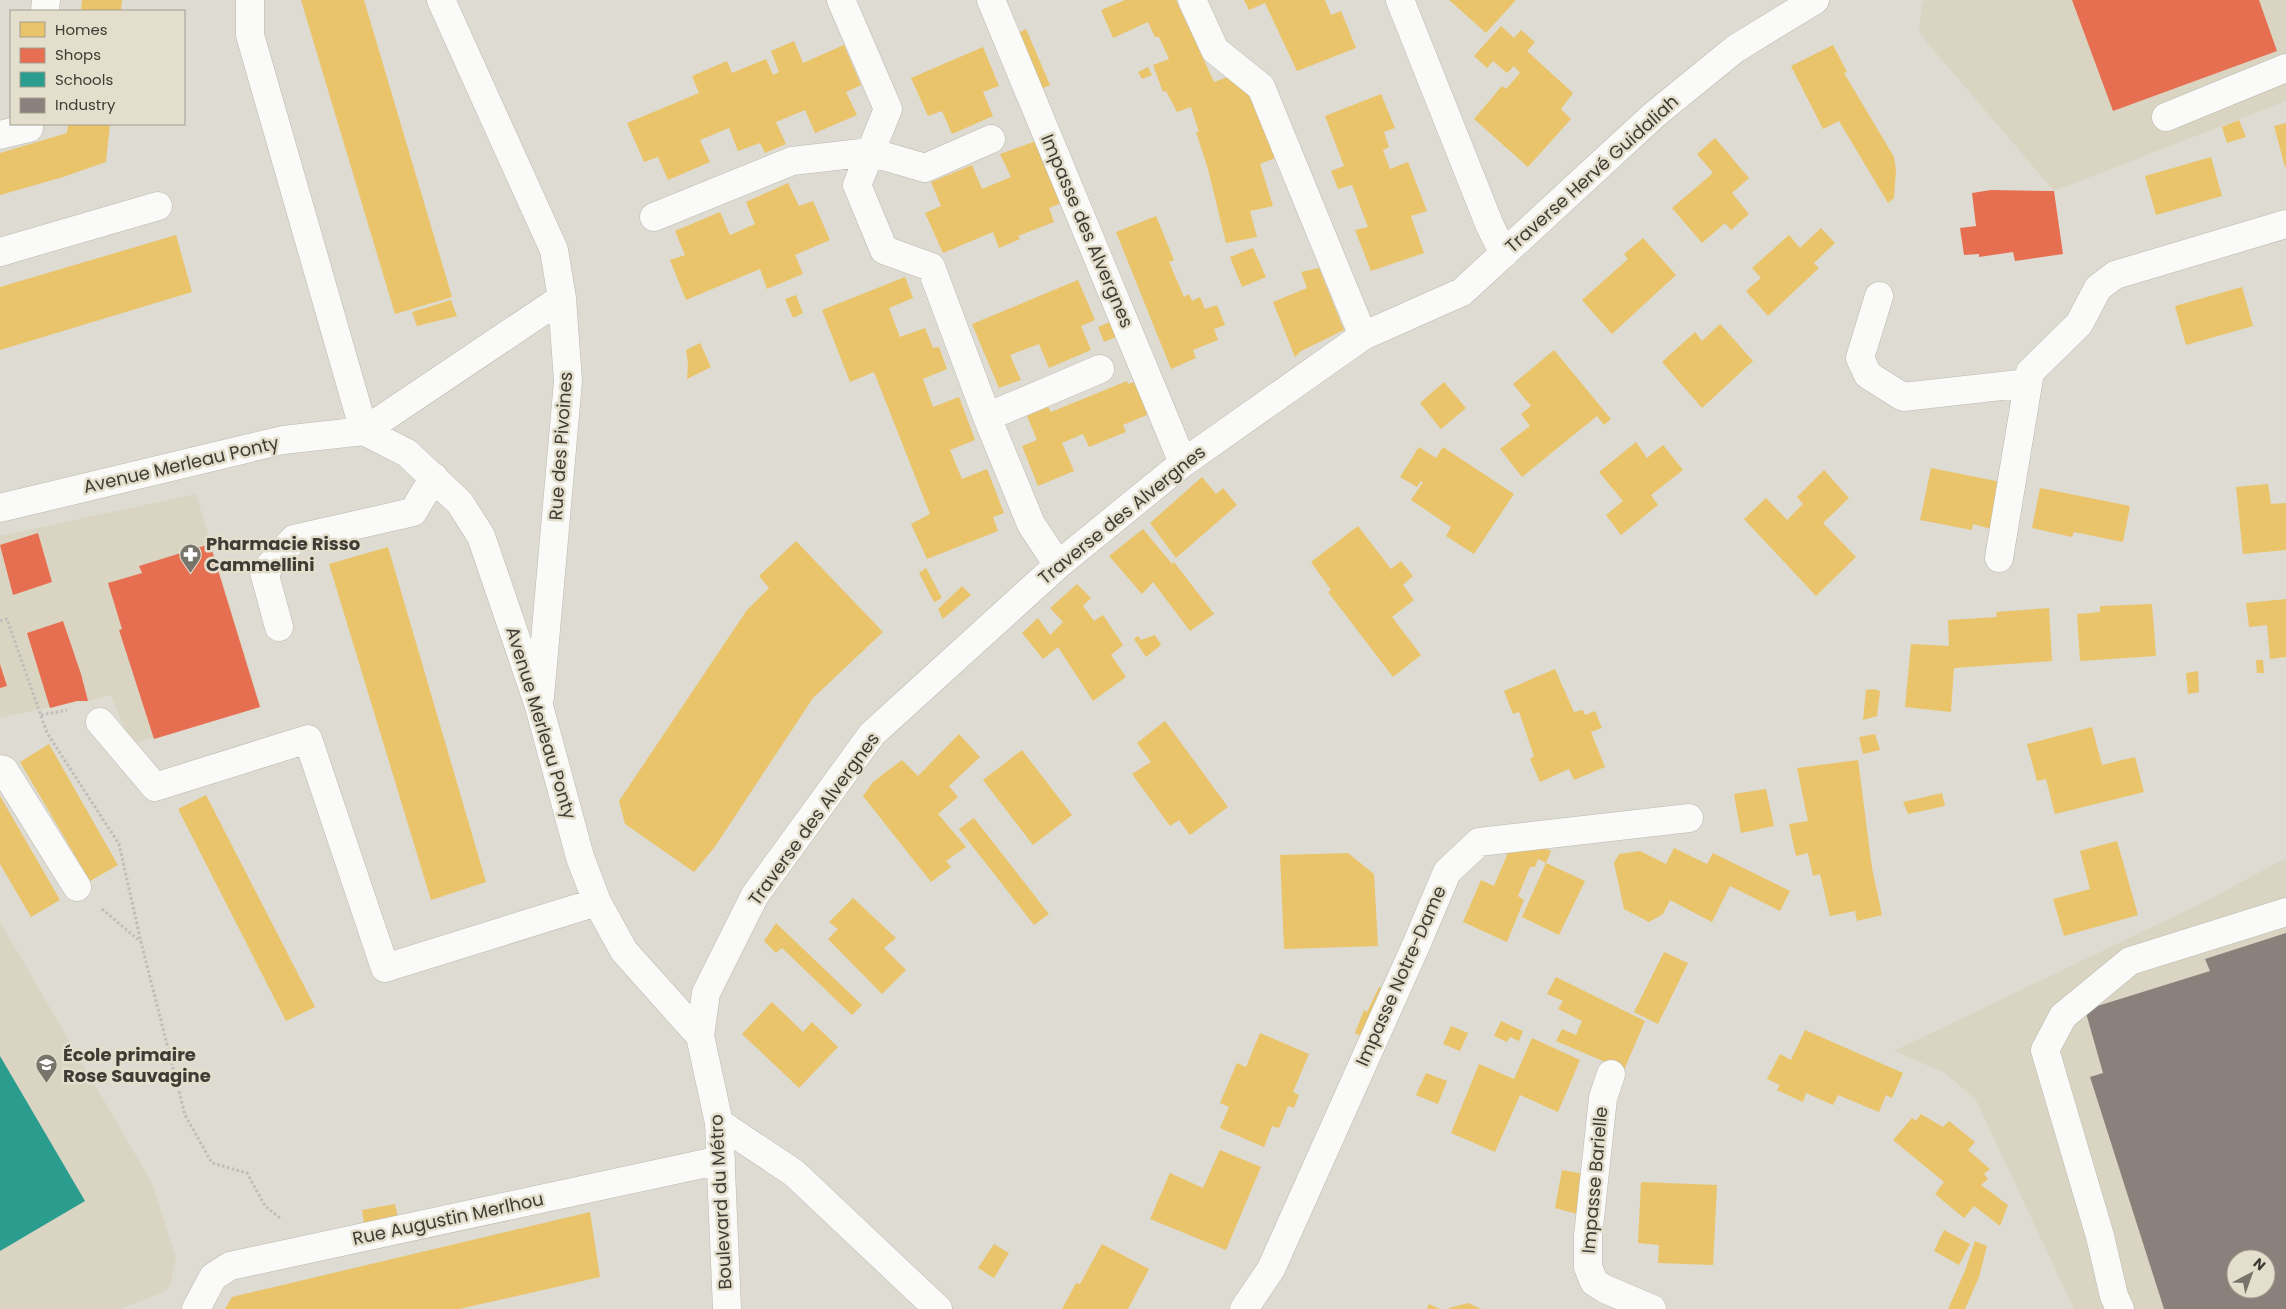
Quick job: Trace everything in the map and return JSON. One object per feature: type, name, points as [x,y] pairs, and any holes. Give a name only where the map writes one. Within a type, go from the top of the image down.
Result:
[{"type":"street","points":[[250,0],[250,35],[364,431]]},
{"type":"street","name":"Rue des Pivoines","points":[[441,0],[554,250],[562,298],[568,381],[539,706]]},
{"type":"street","points":[[841,0],[888,109],[857,185],[884,250],[931,267],[987,417],[1031,524],[1058,565]]},
{"type":"street","name":"Impasse des Alvergnes","points":[[991,0],[1183,463]]},
{"type":"street","points":[[1192,0],[1215,50],[1261,87],[1363,336]]},
{"type":"street","points":[[1400,0],[1490,226],[1504,254]]},
{"type":"street","name":"Traverse Hervé Guidaliah","points":[[1363,336],[1462,292],[1654,115],[1728,55],[1815,0]]},
{"type":"street","points":[[2166,117],[2286,68]]},
{"type":"street","points":[[0,135],[29,128],[29,125]]},
{"type":"street","points":[[654,217],[792,161],[870,152],[925,168],[991,139]]},
{"type":"street","points":[[0,252],[158,206]]},
{"type":"street","points":[[1999,558],[2030,372],[2079,324],[2098,288],[2115,275],[2286,224]]},
{"type":"street","points":[[1879,296],[1860,358],[1868,375],[1896,392],[1904,396],[2028,383]]},
{"type":"street","name":"Avenue Merleau Ponty","points":[[0,508],[282,440],[364,431],[562,298]]},
{"type":"street","name":"Traverse des Alvergnes","points":[[700,1036],[706,993],[755,895],[872,734],[1058,565],[1183,463],[1363,336]]},
{"type":"street","points":[[987,417],[1100,369]]},
{"type":"street","name":"Avenue Merleau Ponty","points":[[364,431],[408,453],[460,503],[481,536],[539,706],[580,857],[597,902],[624,951],[700,1036]]},
{"type":"street","points":[[280,627],[264,572],[294,539],[413,512],[434,477]]},
{"type":"street","points":[[100,722],[155,787],[308,739],[385,968],[597,902]]},
{"type":"street","points":[[0,769],[4,770],[77,887]]},
{"type":"street","name":"Impasse Notre-Dame","points":[[1244,1309],[1271,1269],[1413,952],[1446,872],[1480,842],[1689,818]]},
{"type":"street","points":[[2120,1309],[2114,1296],[2100,1236],[2045,1050],[2063,1016],[2130,960],[2286,912]]},
{"type":"street","name":"Boulevard du Métro","points":[[700,1036],[719,1124],[727,1309]]},
{"type":"street","name":"Impasse Barielle","points":[[1611,1074],[1603,1098],[1588,1236],[1588,1267],[1594,1282],[1605,1289],[1652,1309]]},
{"type":"street","points":[[719,1124],[794,1173],[938,1309]]},
{"type":"street","name":"Rue Augustin Merlhou","points":[[196,1309],[213,1277],[230,1266],[721,1160]]},
{"type":"path","points":[[0,621],[7,619],[47,733],[119,844],[141,942],[186,1115],[212,1163],[247,1173],[264,1206]]},
{"type":"path","points":[[41,715],[76,708]]},
{"type":"path","points":[[77,887],[141,942]]},
{"type":"shaded area","points":[[1925,0],[2286,0],[2286,101],[2054,191],[1919,33],[1922,3]]},
{"type":"shaded area","points":[[196,494],[261,707],[131,744],[111,695],[0,718],[0,536]]},
{"type":"shaded area","points":[[2286,858],[2286,1309],[2074,1309],[1976,1100],[1945,1073],[1894,1051],[2206,901]]},
{"type":"shaded area","name":"École primaire Rose Sauvagine","points":[[0,922],[152,1183],[176,1258],[170,1286],[164,1292],[119,1309],[0,1309]]},
{"type":"building: Homes","points":[[82,0],[122,0],[121,10],[81,10]]},
{"type":"building: Homes","points":[[301,0],[364,0],[452,297],[395,314]]},
{"type":"building: Homes","points":[[1125,0],[1176,0],[1214,82],[1228,77],[1254,100],[1278,157],[1260,164],[1273,206],[1250,211],[1257,237],[1226,243],[1208,169],[1196,132],[1199,132],[1191,107],[1177,112],[1166,91],[1163,92],[1153,65],[1169,59],[1159,37],[1155,37],[1148,22],[1113,38],[1101,10]]},
{"type":"building: Homes","points":[[1244,0],[1325,0],[1331,15],[1341,11],[1356,48],[1297,71],[1265,3],[1249,10]]},
{"type":"building: Homes","points":[[1449,0],[1516,0],[1486,33]]},
{"type":"building: Homes","points":[[1501,26],[1514,38],[1521,30],[1535,42],[1527,51],[1573,93],[1561,109],[1571,119],[1528,167],[1474,119],[1502,86],[1506,89],[1520,73],[1514,66],[1507,73],[1493,61],[1487,68],[1474,56]]},
{"type":"building: Homes","points":[[1026,29],[1050,85],[1039,90],[1016,34]]},
{"type":"building: Homes","points":[[794,41],[803,63],[844,45],[861,85],[846,92],[857,115],[815,133],[805,110],[776,122],[786,144],[765,153],[760,143],[738,151],[729,128],[700,140],[710,162],[668,180],[658,157],[644,162],[627,123],[699,93],[692,76],[727,61],[732,73],[766,59],[773,75],[779,72],[771,51]]},
{"type":"building: Homes","points":[[1833,45],[1847,72],[1844,73],[1894,157],[1896,170],[1894,198],[1888,203],[1839,121],[1823,129],[1791,66]]},
{"type":"building: Homes","points":[[983,47],[999,86],[983,92],[993,116],[952,134],[942,111],[928,116],[911,78]]},
{"type":"building: Homes","points":[[1148,67],[1152,75],[1142,79],[1138,72]]},
{"type":"building: Homes","points":[[1381,94],[1395,128],[1384,132],[1389,147],[1383,150],[1390,169],[1408,162],[1427,211],[1411,216],[1424,253],[1371,271],[1355,230],[1368,227],[1352,185],[1338,189],[1331,171],[1344,166],[1325,116]]},
{"type":"building: Homes","points":[[2239,120],[2246,137],[2227,143],[2222,127]]},
{"type":"building: Homes","points":[[2286,123],[2286,167],[2285,167],[2274,126]]},
{"type":"building: Homes","points":[[68,125],[110,125],[106,162],[63,177],[0,195],[0,153],[67,133]]},
{"type":"building: Homes","points":[[1715,138],[1749,178],[1732,193],[1749,214],[1731,230],[1725,223],[1702,243],[1672,208],[1713,173],[1697,154]]},
{"type":"building: Homes","points":[[1036,141],[1062,203],[1049,208],[1054,222],[1018,236],[1020,239],[999,248],[993,232],[943,253],[925,213],[941,206],[931,182],[972,165],[982,189],[1011,177],[1000,154]]},
{"type":"building: Homes","points":[[2211,157],[2222,196],[2156,215],[2145,176]]},
{"type":"building: Homes","points":[[788,183],[799,206],[813,201],[830,240],[795,255],[803,274],[767,289],[760,269],[686,300],[670,260],[685,255],[675,231],[720,212],[730,235],[755,224],[746,202]]},
{"type":"building: Homes","points":[[1156,216],[1174,260],[1169,262],[1184,297],[1189,294],[1192,301],[1200,297],[1205,309],[1217,305],[1225,325],[1214,329],[1218,340],[1193,350],[1196,358],[1171,369],[1116,232]]},
{"type":"building: Homes","points":[[1821,228],[1835,243],[1814,263],[1819,268],[1768,316],[1746,291],[1761,278],[1752,268],[1789,235],[1800,248]]},
{"type":"building: Homes","points":[[176,235],[192,292],[0,350],[0,287]]},
{"type":"building: Homes","points":[[1643,238],[1676,275],[1612,334],[1582,300],[1628,259],[1624,254]]},
{"type":"building: Homes","points":[[1253,248],[1266,277],[1242,287],[1230,257]]},
{"type":"building: Homes","points":[[1319,268],[1344,330],[1301,351],[1295,357],[1273,302],[1307,288],[1301,272]]},
{"type":"building: Homes","points":[[905,277],[913,298],[889,308],[900,337],[925,328],[933,348],[939,347],[947,369],[923,379],[933,407],[959,397],[975,440],[950,450],[962,479],[987,469],[1004,513],[993,517],[998,531],[927,559],[911,524],[930,514],[874,372],[850,382],[822,310]]},
{"type":"building: Homes","points":[[1078,280],[1095,320],[1081,326],[1091,350],[1049,368],[1039,344],[1010,355],[1021,380],[999,388],[972,324]]},
{"type":"building: Homes","points":[[2242,287],[2253,326],[2186,345],[2175,306]]},
{"type":"building: Homes","points":[[796,295],[803,313],[793,318],[785,299]]},
{"type":"building: Homes","points":[[451,300],[457,316],[417,326],[412,312]]},
{"type":"building: Homes","points":[[1110,322],[1116,337],[1104,342],[1098,327]]},
{"type":"building: Homes","points":[[1720,324],[1753,361],[1702,408],[1662,362],[1695,332],[1702,341]]},
{"type":"building: Homes","points":[[700,343],[711,367],[687,379],[688,364],[686,350]]},
{"type":"building: Homes","points":[[1554,350],[1611,419],[1604,425],[1597,416],[1522,477],[1500,449],[1530,426],[1521,414],[1531,406],[1513,384]]},
{"type":"building: Homes","points":[[1127,381],[1128,384],[1135,382],[1149,414],[1123,425],[1126,432],[1089,447],[1083,434],[1062,443],[1074,471],[1038,486],[1022,446],[1037,440],[1027,416],[1048,407],[1051,412]]},
{"type":"building: Homes","points":[[1444,382],[1466,408],[1441,429],[1420,403]]},
{"type":"building: Homes","points":[[1636,442],[1647,458],[1663,445],[1683,470],[1651,495],[1658,505],[1621,535],[1606,515],[1623,501],[1599,472]]},
{"type":"building: Homes","points":[[1419,447],[1436,458],[1443,447],[1514,494],[1474,554],[1446,536],[1451,527],[1411,500],[1423,482],[1421,481],[1417,487],[1400,477]]},
{"type":"building: Homes","points":[[1931,468],[2001,482],[1991,529],[1973,524],[1972,530],[1920,520]]},
{"type":"building: Homes","points":[[1824,470],[1849,498],[1823,523],[1856,557],[1816,596],[1744,519],[1766,498],[1787,520],[1803,504],[1797,497]]},
{"type":"building: Homes","points":[[1202,477],[1216,494],[1223,488],[1237,505],[1176,558],[1150,523]]},
{"type":"building: Homes","points":[[2268,484],[2271,504],[2286,503],[2286,550],[2243,554],[2236,487]]},
{"type":"building: Homes","points":[[2040,488],[2130,506],[2123,542],[2074,532],[2072,537],[2032,528]]},
{"type":"building: Homes","points":[[1358,526],[1391,569],[1401,561],[1413,576],[1403,585],[1414,600],[1392,617],[1421,655],[1393,677],[1328,592],[1331,590],[1311,562]]},
{"type":"building: Homes","points":[[1143,529],[1172,564],[1174,562],[1214,614],[1190,631],[1153,582],[1142,594],[1109,556]]},
{"type":"building: Homes","points":[[796,541],[883,632],[813,698],[714,848],[694,872],[625,824],[619,801],[747,610],[769,588],[759,576]]},
{"type":"building: Homes","points":[[388,547],[486,882],[431,900],[329,564]]},
{"type":"building: Homes","points":[[926,568],[942,598],[934,602],[919,573]]},
{"type":"building: Homes","points":[[1077,584],[1091,598],[1083,606],[1094,621],[1103,615],[1123,645],[1111,655],[1126,677],[1093,701],[1058,647],[1043,659],[1022,633],[1038,618],[1050,635],[1063,622],[1050,608]]},
{"type":"building: Homes","points":[[962,586],[971,595],[943,619],[938,609]]},
{"type":"building: Homes","points":[[2286,599],[2286,657],[2270,659],[2267,625],[2249,627],[2246,603]]},
{"type":"building: Homes","points":[[2152,604],[2156,656],[2080,661],[2077,614],[2100,612],[2100,606]]},
{"type":"building: Homes","points":[[2049,608],[2052,661],[1954,668],[1951,712],[1905,707],[1911,644],[1949,646],[1948,620],[1997,617],[1996,612]]},
{"type":"building: Homes","points":[[1155,635],[1161,645],[1146,657],[1134,639],[1138,636],[1141,640]]},
{"type":"building: Homes","points":[[2256,660],[2263,660],[2264,673],[2257,673]]},
{"type":"building: Homes","points":[[1555,669],[1574,712],[1583,710],[1585,715],[1595,711],[1602,728],[1591,732],[1605,767],[1574,780],[1569,769],[1540,782],[1530,759],[1534,756],[1519,712],[1513,714],[1504,691]]},
{"type":"building: Homes","points":[[2198,671],[2199,692],[2188,694],[2186,673]]},
{"type":"building: Homes","points":[[1874,689],[1880,691],[1877,716],[1863,720],[1866,690]]},
{"type":"building: Homes","points":[[1165,721],[1228,807],[1190,835],[1179,820],[1170,826],[1132,774],[1151,762],[1137,743]]},
{"type":"building: Homes","points":[[2092,727],[2102,765],[2135,757],[2144,792],[2055,814],[2046,779],[2037,781],[2027,744]]},
{"type":"building: Homes","points":[[959,734],[980,757],[949,786],[958,797],[938,814],[966,847],[946,861],[951,867],[931,882],[863,796],[873,782],[902,760],[918,776]]},
{"type":"building: Homes","points":[[1875,734],[1880,750],[1863,754],[1859,737]]},
{"type":"building: Homes","points":[[49,744],[118,865],[90,881],[20,762]]},
{"type":"building: Homes","points":[[1022,750],[1072,815],[1033,845],[983,780]]},
{"type":"building: Homes","points":[[1858,760],[1872,868],[1882,915],[1857,921],[1855,911],[1830,916],[1820,874],[1813,876],[1808,853],[1796,856],[1789,824],[1808,821],[1797,768]]},
{"type":"building: Homes","points":[[1766,789],[1774,826],[1741,833],[1734,794]]},
{"type":"building: Homes","points":[[1942,793],[1945,806],[1908,814],[1903,802]]},
{"type":"building: Homes","points":[[206,795],[315,1007],[286,1021],[178,809]]},
{"type":"building: Homes","points":[[0,796],[60,900],[31,917],[0,864]]},
{"type":"building: Homes","points":[[974,818],[1049,914],[1034,925],[959,829]]},
{"type":"building: Homes","points":[[2117,841],[2138,915],[2064,936],[2053,899],[2090,889],[2080,851]]},
{"type":"building: Homes","points":[[1542,847],[1551,851],[1546,863],[1538,859],[1535,867],[1530,867],[1518,896],[1524,900],[1507,942],[1463,922],[1481,880],[1494,886],[1510,848]]},
{"type":"building: Homes","points":[[1674,848],[1707,864],[1713,853],[1790,891],[1780,911],[1730,886],[1712,922],[1670,900],[1663,914],[1649,922],[1624,909],[1614,863],[1619,854],[1640,851],[1666,864]]},
{"type":"building: Homes","points":[[1348,853],[1374,874],[1378,946],[1284,949],[1280,855]]},
{"type":"building: Homes","points":[[1546,863],[1585,881],[1559,935],[1522,917]]},
{"type":"building: Homes","points":[[853,898],[896,938],[884,948],[906,970],[882,994],[828,939],[838,929],[829,922]]},
{"type":"building: Homes","points":[[776,923],[862,1005],[852,1015],[782,948],[776,953],[764,941]]},
{"type":"building: Homes","points":[[1664,952],[1688,963],[1658,1024],[1634,1012]]},
{"type":"building: Homes","points":[[1556,977],[1645,1021],[1624,1070],[1556,1041],[1562,1029],[1576,1035],[1582,1021],[1558,1009],[1563,1001],[1547,994]]},
{"type":"building: Homes","points":[[1379,987],[1390,991],[1368,1039],[1355,1033],[1364,1010],[1367,1012]]},
{"type":"building: Homes","points":[[772,1002],[803,1032],[812,1022],[838,1047],[799,1088],[742,1034]]},
{"type":"building: Homes","points":[[1501,1021],[1523,1031],[1519,1041],[1510,1037],[1507,1042],[1494,1036]]},
{"type":"building: Homes","points":[[1451,1026],[1468,1033],[1460,1051],[1443,1044]]},
{"type":"building: Homes","points":[[1805,1030],[1903,1073],[1892,1098],[1886,1095],[1879,1112],[1838,1095],[1833,1105],[1806,1093],[1803,1102],[1777,1090],[1780,1085],[1767,1079],[1780,1054],[1791,1060]]},
{"type":"building: Homes","points":[[1260,1033],[1309,1054],[1293,1092],[1299,1095],[1294,1108],[1288,1106],[1279,1128],[1272,1126],[1264,1147],[1220,1128],[1229,1107],[1220,1103],[1237,1063],[1246,1067]]},
{"type":"building: Homes","points":[[1532,1038],[1580,1060],[1558,1112],[1520,1095],[1495,1152],[1451,1133],[1479,1064],[1514,1079]]},
{"type":"building: Homes","points":[[1426,1073],[1447,1081],[1438,1104],[1416,1095]]},
{"type":"building: Homes","points":[[1921,1114],[1943,1127],[1949,1121],[1975,1142],[1968,1150],[1990,1169],[1984,1174],[1988,1179],[1981,1185],[2008,1205],[2000,1226],[1974,1206],[1964,1218],[1935,1194],[1944,1182],[1893,1140],[1912,1118],[1916,1121]]},
{"type":"building: Homes","points":[[1220,1150],[1261,1167],[1226,1250],[1150,1219],[1170,1173],[1203,1188]]},
{"type":"building: Homes","points":[[1562,1170],[1584,1174],[1577,1214],[1555,1208]]},
{"type":"building: Homes","points":[[1641,1182],[1717,1185],[1713,1265],[1658,1263],[1659,1245],[1638,1243]]},
{"type":"building: Homes","points":[[395,1204],[399,1223],[365,1229],[362,1210]]},
{"type":"building: Homes","points":[[590,1212],[600,1277],[459,1309],[225,1309],[232,1297]]},
{"type":"building: Homes","points":[[1944,1230],[1970,1244],[1959,1265],[1934,1251]]},
{"type":"building: Homes","points":[[1975,1241],[1987,1246],[1979,1277],[1965,1309],[1948,1309],[1965,1271]]},
{"type":"building: Homes","points":[[994,1244],[1009,1253],[994,1278],[978,1268]]},
{"type":"building: Homes","points":[[1102,1244],[1149,1269],[1128,1309],[1062,1309],[1076,1283],[1080,1284]]},
{"type":"building: Homes","points":[[1468,1303],[1481,1309],[1449,1309],[1449,1308]]},
{"type":"building: Homes","points":[[1429,1304],[1440,1309],[1427,1309]]},
{"type":"building: Shops","points":[[2072,0],[2259,0],[2277,51],[2113,111]]},
{"type":"building: Shops","points":[[1991,190],[2054,191],[2063,254],[2015,261],[2013,252],[1979,257],[1979,254],[1964,255],[1960,228],[1976,226],[1972,193]]},
{"type":"building: Shops","points":[[38,533],[52,582],[13,595],[0,545]]},
{"type":"building: Shops","points":[[210,544],[260,707],[154,739],[119,630],[122,629],[108,583],[142,573],[139,566]]},
{"type":"building: Shops","points":[[63,621],[88,701],[77,701],[50,708],[27,633]]},
{"type":"building: Shops","points":[[0,664],[7,686],[0,688]]},
{"type":"building: Schools","points":[[0,1056],[85,1201],[0,1251]]},
{"type":"building: Industry","points":[[2286,933],[2286,1309],[2164,1309],[2090,1077],[2103,1073],[2086,1013],[2091,1008],[2210,971],[2205,959]]},
{"type":"place","name":"Pharmacie Risso Cammellini","points":[[190,573]]},
{"type":"place","name":"École primaire Rose Sauvagine","points":[[47,1084]]}]
